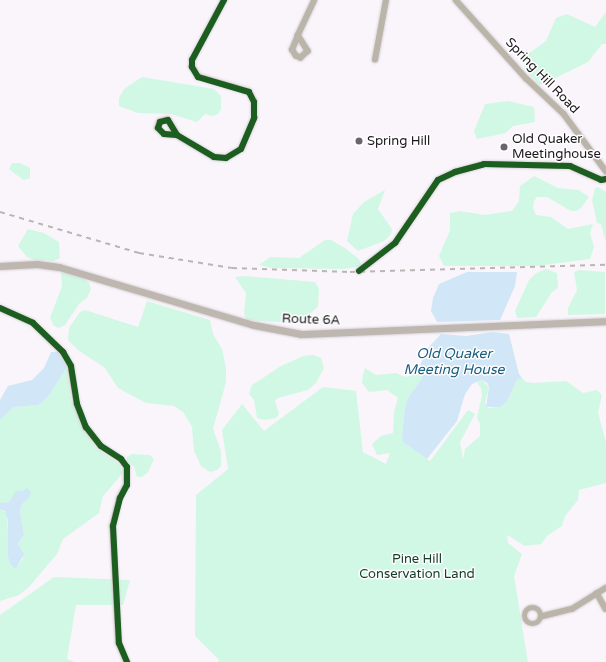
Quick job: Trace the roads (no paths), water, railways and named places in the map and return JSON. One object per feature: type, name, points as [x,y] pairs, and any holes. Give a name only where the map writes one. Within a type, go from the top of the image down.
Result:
[{"type":"main road","name":"Route 6A","points":[[0,266],[37,264],[59,267],[254,325],[301,334],[606,321]]},
{"type":"street","points":[[177,135],[214,157],[226,158],[241,149],[250,129],[255,109],[249,92],[198,78],[192,67],[192,60],[224,0]]},
{"type":"street","points":[[298,35],[314,0]]},
{"type":"street","points":[[375,60],[386,0]]},
{"type":"street","name":"Spring Hill Road","points":[[458,1],[511,61],[564,114],[606,170]]},
{"type":"street","points":[[359,272],[395,243],[438,180],[455,172],[484,164],[570,166],[601,180],[606,179]]},
{"type":"street","points":[[0,308],[33,323],[63,352],[70,366],[78,404],[86,427],[101,446],[120,459],[127,467],[127,485],[120,498],[113,526],[119,643],[127,662]]},
{"type":"street","points":[[543,616],[572,610],[606,588]]},
{"type":"street","points":[[597,593],[606,609]]},
{"type":"water","points":[[467,272],[517,272],[515,286],[500,320],[437,322],[431,311],[433,298],[439,284]]},
{"type":"water","name":"Old Quaker Meeting House","points":[[493,332],[509,334],[519,374],[522,378],[517,380],[506,403],[500,407],[486,407],[489,387],[487,383],[482,380],[472,384],[465,394],[457,421],[427,459],[403,442],[402,435],[405,407],[409,396],[421,380],[423,371],[420,365],[428,348],[441,334],[466,336]]},
{"type":"water","points":[[51,352],[58,352],[67,367],[48,397],[38,405],[14,407],[0,420],[0,400],[8,386],[32,380],[44,368]]},
{"type":"water","points":[[27,488],[31,492],[29,497],[21,506],[20,512],[24,535],[18,544],[24,554],[16,569],[11,565],[8,557],[8,520],[5,511],[0,509],[0,503],[9,502],[16,491],[22,491]]},
{"type":"railway","points":[[0,212],[139,253],[232,268],[350,272],[606,265]]},
{"type":"place","name":"Spring Hill","points":[[359,141]]},
{"type":"place","name":"Old Quaker Meetinghouse","points":[[504,147]]},
{"type":"park label","name":"Pine Hill Conservation Land","points":[[417,568]]}]
